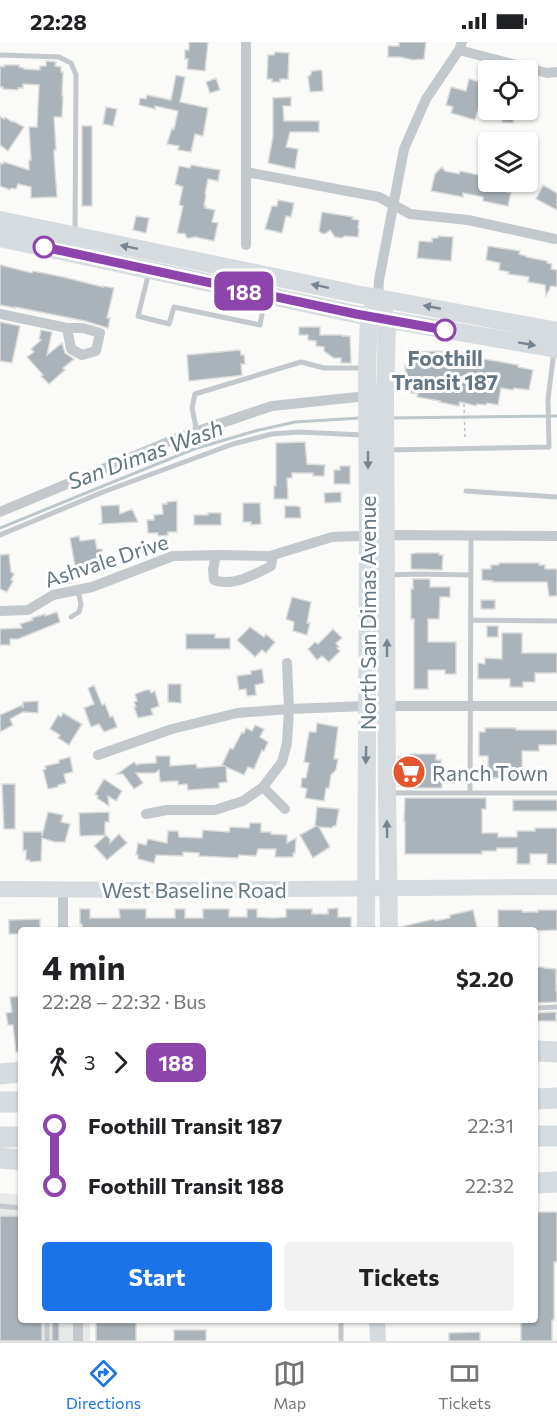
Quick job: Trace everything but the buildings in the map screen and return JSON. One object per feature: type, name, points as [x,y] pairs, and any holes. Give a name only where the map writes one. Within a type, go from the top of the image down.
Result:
[{"type":"highway","points":[[538,1051],[557,1052]]},
{"type":"highway","points":[[0,1074],[18,1072]]},
{"type":"highway","points":[[538,1099],[557,1098]]},
{"type":"highway","points":[[0,1102],[18,1102]]},
{"type":"highway","points":[[0,1115],[18,1115]]},
{"type":"highway","points":[[0,1124],[18,1124]]},
{"type":"highway","points":[[538,1124],[557,1124]]},
{"type":"highway","points":[[538,1136],[557,1136]]},
{"type":"highway","points":[[0,1137],[18,1137]]},
{"type":"highway","points":[[0,1158],[18,1160]]},
{"type":"highway","points":[[538,1184],[557,1182]]},
{"type":"main road","points":[[0,220],[378,297],[556,343]]},
{"type":"main road","points":[[0,238],[369,317],[556,343]]},
{"type":"main road","name":"North San Dimas Avenue","points":[[378,297],[369,317],[367,368],[374,416],[377,536],[386,575],[389,927]]},
{"type":"main road","name":"North San Dimas Avenue","points":[[366,927],[367,706],[377,536],[386,450],[374,416],[387,320],[378,297]]},
{"type":"main road","name":"West Baseline Road","points":[[0,889],[557,887]]},
{"type":"main road","points":[[377,1323],[377,1340]]},
{"type":"street","points":[[246,42],[246,245]]},
{"type":"street","points":[[460,46],[546,73],[557,72]]},
{"type":"street","name":"North San Dimas Avenue","points":[[378,297],[404,149],[426,99],[460,46]]},
{"type":"street","points":[[246,172],[379,196],[410,214],[468,220],[555,239]]},
{"type":"street","points":[[0,314],[67,328]]},
{"type":"street","points":[[0,512],[177,438],[272,406],[374,416]]},
{"type":"street","name":"Ashvale Drive","points":[[0,611],[28,610],[53,595],[92,587],[173,556],[273,555],[332,537],[557,536]]},
{"type":"street","points":[[216,555],[214,580],[231,583],[271,566],[273,555]]},
{"type":"street","points":[[146,814],[167,810],[215,810],[243,801],[263,787],[282,762],[287,743],[289,709],[287,663]]},
{"type":"street","points":[[99,755],[172,729],[237,713],[367,706],[557,706]]},
{"type":"street","points":[[263,787],[285,809]]},
{"type":"street","points":[[63,890],[63,927]]},
{"type":"street","points":[[78,1323],[78,1341]]},
{"type":"lane","points":[[0,55],[59,57],[71,63],[76,75],[75,236]]},
{"type":"lane","points":[[149,270],[138,316],[169,324],[174,308],[260,325],[266,295]]},
{"type":"lane","points":[[386,450],[549,447],[548,406],[556,343]]},
{"type":"lane","points":[[197,432],[192,408],[195,394],[301,362],[324,368],[367,368]]},
{"type":"lane","points":[[550,385],[557,386]]},
{"type":"lane","points":[[0,535],[233,444],[272,434],[298,432],[374,416]]},
{"type":"lane","points":[[466,491],[557,497]]},
{"type":"lane","points":[[470,793],[471,536]]},
{"type":"lane","points":[[386,575],[471,575]]},
{"type":"lane","points":[[71,617],[79,612],[81,605],[78,590]]},
{"type":"lane","points":[[471,620],[557,621]]},
{"type":"lane","points":[[387,793],[557,793]]},
{"type":"lane","points":[[538,1008],[557,1007]]},
{"type":"lane","points":[[0,1206],[18,1208]]},
{"type":"lane","points":[[47,1341],[48,1323]]},
{"type":"lane","points":[[341,1323],[341,1341]]},
{"type":"path","points":[[464,404],[465,444]]},
{"type":"shaded area","points":[[0,1193],[18,1195],[18,1323],[90,1323],[90,1341],[0,1341]]},
{"type":"waterway","name":"San Dimas Wash","points":[[391,418],[557,416]]},
{"type":"waterway","name":"San Dimas Wash","points":[[0,528],[194,449],[295,422],[360,418]]},
{"type":"bus line","name":"188","points":[[44,247],[356,314],[445,330]]},
{"type":"place","name":"Foothill Transit 187","points":[[445,330]]},
{"type":"place","name":"Ranch Town","points":[[409,772]]}]
